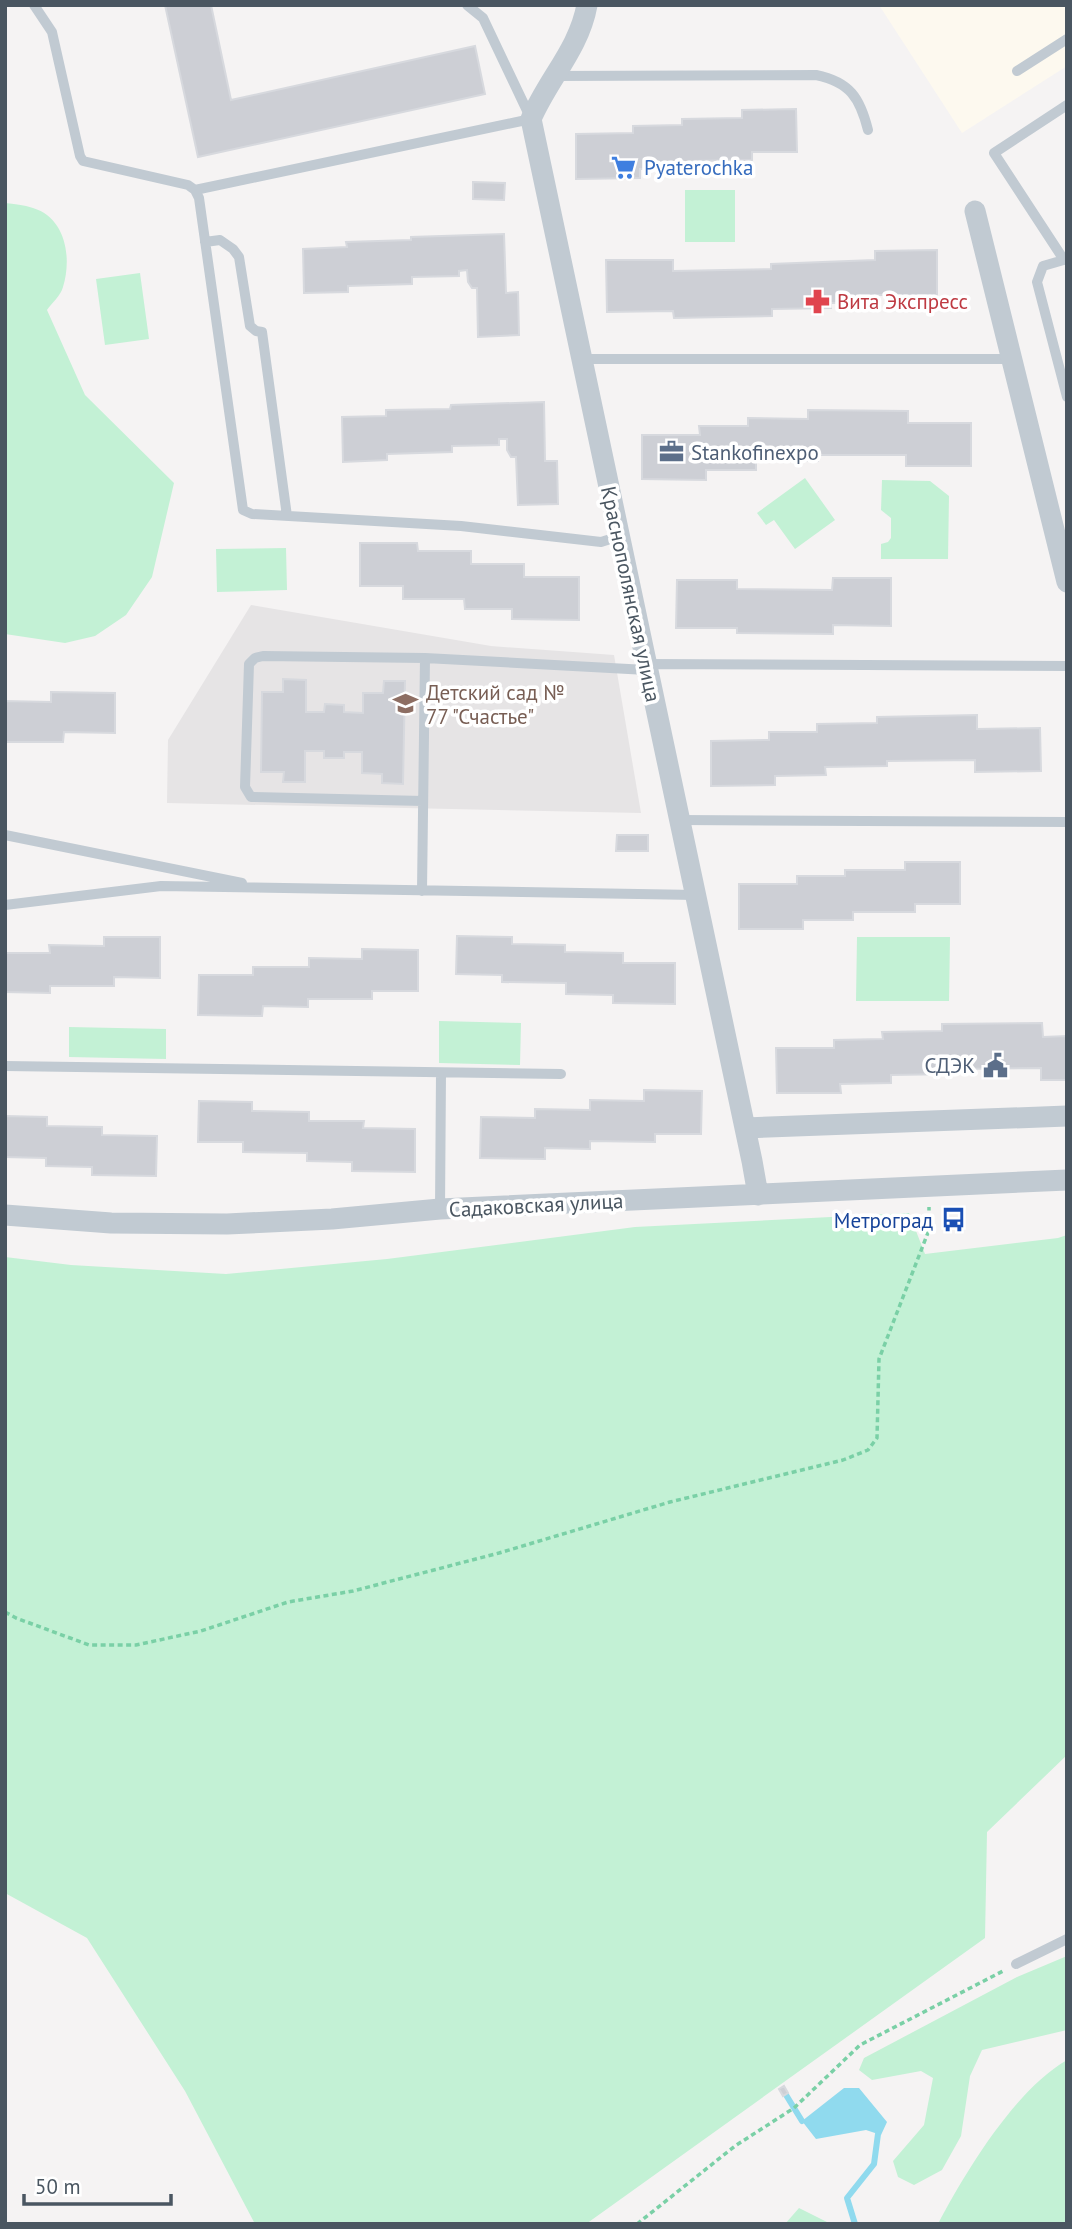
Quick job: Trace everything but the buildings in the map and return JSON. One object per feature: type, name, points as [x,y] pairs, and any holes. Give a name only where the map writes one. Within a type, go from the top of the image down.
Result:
[{"type":"street","points":[[531,119],[545,89],[575,44],[587,5]]},
{"type":"street","name":"Краснополянская улица","points":[[531,119],[758,1195]]},
{"type":"street","points":[[975,211],[1067,582]]},
{"type":"street","points":[[745,1128],[1067,1116]]},
{"type":"street","name":"Садаковская улица","points":[[5,1215],[111,1223],[227,1224],[332,1219],[440,1209],[1067,1180]]},
{"type":"lane","points":[[34,5],[52,32],[83,161],[188,185],[195,190],[199,198],[241,505],[246,513],[461,526],[601,542],[620,536]]},
{"type":"lane","points":[[195,190],[531,119],[483,18],[467,5]]},
{"type":"lane","points":[[1017,71],[1067,39]]},
{"type":"lane","points":[[555,76],[816,75],[832,78],[846,86],[862,105],[869,130]]},
{"type":"lane","points":[[1067,105],[994,153],[1065,260],[1043,266],[1037,282],[1067,397]]},
{"type":"lane","points":[[205,242],[220,240],[233,248],[239,257],[250,326],[262,332],[287,516]]},
{"type":"lane","points":[[582,359],[1012,359]]},
{"type":"lane","points":[[423,801],[251,797],[247,794],[245,787],[249,664],[255,658],[263,656],[425,658],[646,667],[1067,666]]},
{"type":"lane","points":[[422,891],[425,658]]},
{"type":"lane","points":[[680,820],[1067,822]]},
{"type":"lane","points":[[5,835],[269,889]]},
{"type":"lane","points":[[5,905],[152,886],[695,895]]},
{"type":"lane","points":[[5,1066],[561,1074]]},
{"type":"lane","points":[[440,1209],[441,1073]]},
{"type":"lane","points":[[1016,1964],[1067,1939]]},
{"type":"path","points":[[5,1612],[89,1645],[135,1645],[201,1631],[288,1602],[353,1591],[499,1553],[670,1502],[843,1460],[868,1450],[877,1438],[879,1359],[929,1230],[929,1188]]},
{"type":"path","points":[[637,2224],[735,2146],[794,2108],[860,2045],[1016,1964]]},
{"type":"shaded area","points":[[879,5],[1067,5],[1067,66],[962,133]]},
{"type":"shaded area","name":"Детский сад № 77 \"Счастье\"","points":[[251,605],[491,646],[614,655],[641,813],[167,803],[168,740]]},
{"type":"green space","points":[[685,190],[735,190],[735,242],[685,242]]},
{"type":"green space","points":[[5,203],[30,207],[53,220],[64,240],[67,264],[63,287],[47,310],[85,395],[174,483],[152,577],[126,615],[95,636],[65,643],[5,634]]},
{"type":"green space","points":[[140,273],[149,339],[105,345],[96,279]]},
{"type":"green space","points":[[805,478],[835,520],[795,549],[774,520],[766,525],[757,513]]},
{"type":"green space","points":[[882,480],[930,481],[949,496],[948,559],[881,559],[881,544],[891,538],[891,518],[881,510]]},
{"type":"green space","points":[[286,548],[287,590],[217,592],[216,549]]},
{"type":"green space","points":[[857,937],[950,937],[949,1001],[856,1001]]},
{"type":"green space","points":[[439,1021],[521,1023],[520,1065],[439,1063]]},
{"type":"green space","points":[[69,1027],[166,1029],[166,1059],[69,1057]]},
{"type":"green space","points":[[909,1213],[925,1254],[1067,1235],[1067,1755],[987,1832],[985,1938],[586,2224],[255,2224],[185,2091],[87,1938],[5,1893],[5,1257],[71,1265],[226,1274],[387,1259],[635,1227]]},
{"type":"green space","points":[[1067,1956],[1067,2030],[982,2050],[970,2076],[961,2136],[942,2170],[914,2185],[898,2177],[893,2161],[924,2125],[933,2078],[921,2071],[872,2080],[859,2070],[864,2058],[1017,1977]]},
{"type":"green space","points":[[1067,2060],[1067,2224],[938,2224],[993,2133],[1029,2091]]},
{"type":"green space","points":[[799,2208],[827,2222],[829,2224],[785,2224]]},
{"type":"water","points":[[844,2088],[859,2088],[887,2122],[881,2135],[866,2130],[816,2139],[802,2121]]},
{"type":"waterway","points":[[783,2090],[802,2121]]},
{"type":"waterway","points":[[855,2224],[847,2198],[874,2164],[878,2134]]},
{"type":"place","name":"Pyaterochka","points":[[624,167]]},
{"type":"place","name":"Вита Экспресс","points":[[817,301]]},
{"type":"place","name":"Stankofinexpo","points":[[671,452]]},
{"type":"place","name":"Детский сад № 77 \"Счастье\"","points":[[406,704]]},
{"type":"place","name":"СДЭК","points":[[995,1065]]},
{"type":"place","name":"Метроград","points":[[953,1220]]}]
